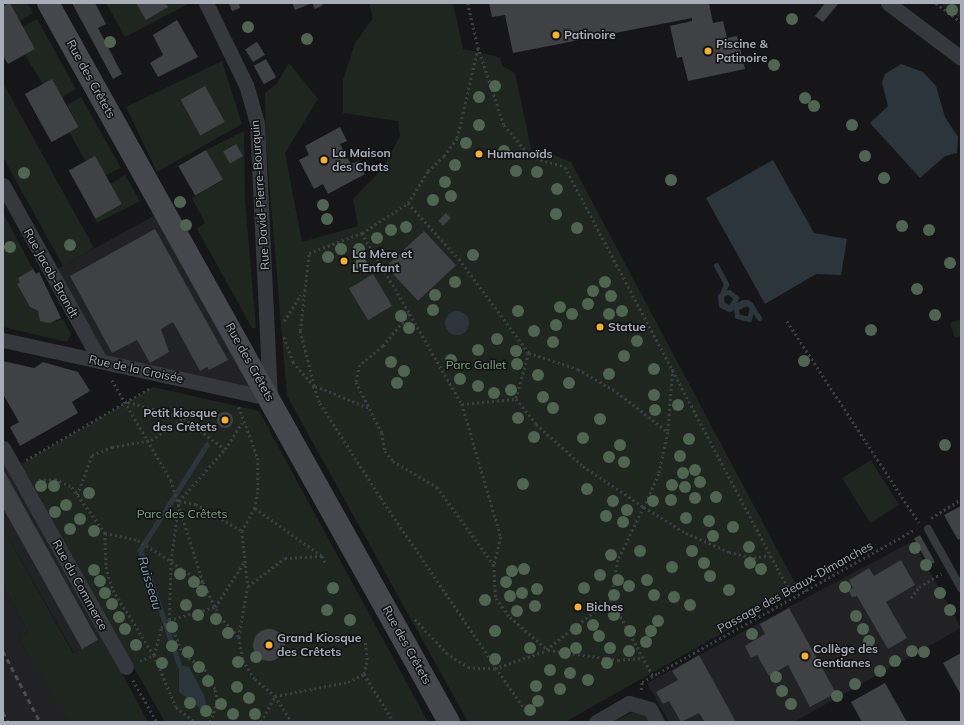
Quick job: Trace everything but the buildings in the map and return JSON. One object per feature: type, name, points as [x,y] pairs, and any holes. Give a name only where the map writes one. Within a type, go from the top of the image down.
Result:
[{"type":"street","name":"Rue des Crêtets","points":[[48,3],[270,398],[449,722]]},
{"type":"street","name":"Rue David-Pierre-Bourquin","points":[[206,3],[246,85],[257,124],[270,398]]},
{"type":"street","points":[[888,3],[961,58]]},
{"type":"street","name":"Rue Jacob-Brandt","points":[[3,186],[100,362]]},
{"type":"street","name":"Rue de la Croisée","points":[[3,340],[270,398]]},
{"type":"street","name":"Rue du Commerce","points":[[3,448],[126,667]]},
{"type":"street","points":[[596,722],[629,704],[650,709],[657,722]]},
{"type":"lane","points":[[925,528],[961,588]]},
{"type":"path","points":[[468,3],[478,47],[504,125],[531,157],[565,167],[770,555],[791,591],[803,585],[806,591]]},
{"type":"path","points":[[936,3],[961,22]]},
{"type":"path","points":[[478,47],[457,138],[444,156],[428,171],[408,203],[362,233],[309,253],[302,294],[300,331],[320,404],[495,669],[526,711]]},
{"type":"path","points":[[408,203],[459,259],[529,353],[578,369],[617,392],[668,432]]},
{"type":"path","points":[[362,233],[462,404],[501,538],[494,565],[496,598],[510,617],[548,650],[618,660],[642,658]]},
{"type":"path","points":[[284,321],[302,294]]},
{"type":"path","points":[[410,314],[383,346],[360,365],[356,382],[382,433],[385,451],[392,461],[437,487],[494,565]]},
{"type":"path","points":[[787,321],[925,528]]},
{"type":"path","points":[[282,331],[293,362],[314,386],[368,408]]},
{"type":"path","points":[[516,399],[529,353]]},
{"type":"path","points":[[653,676],[611,599],[618,560],[659,474],[668,432],[673,369]]},
{"type":"path","points":[[108,375],[151,440],[171,480],[179,501],[203,582],[215,607],[239,637]]},
{"type":"path","points":[[23,462],[148,390]]},
{"type":"path","points":[[516,399],[536,424],[583,466],[644,508],[686,533],[729,552],[754,558],[770,555]]},
{"type":"path","points":[[462,404],[516,399]]},
{"type":"path","points":[[127,402],[184,418],[224,449]]},
{"type":"path","points":[[238,405],[242,423],[258,458],[255,508],[242,532],[248,586],[239,637],[243,660],[255,679],[275,696],[292,722]]},
{"type":"path","points":[[77,496],[92,455],[112,447],[151,440],[184,418]]},
{"type":"path","points":[[210,722],[217,702],[215,689],[203,667],[184,655],[169,620],[171,561],[179,501],[224,449],[242,423]]},
{"type":"path","points":[[24,486],[55,479],[72,487],[105,533],[106,567],[112,590],[154,655],[176,707],[195,722]]},
{"type":"path","name":"Passage des Beaux-Dimanches","points":[[640,690],[642,682],[806,591],[925,528],[961,499]]},
{"type":"path","points":[[179,501],[196,504],[242,532]]},
{"type":"path","points":[[255,508],[322,556],[326,564]]},
{"type":"path","points":[[105,533],[138,540],[203,582]]},
{"type":"path","points":[[248,586],[285,558],[322,556]]},
{"type":"path","points":[[154,655],[161,628],[169,620],[215,607],[245,561]]},
{"type":"path","points":[[911,598],[919,587],[950,569]]},
{"type":"path","points":[[408,614],[447,654],[469,668],[495,669],[548,650],[611,599]]},
{"type":"path","points":[[366,641],[367,660],[364,674],[394,722]]},
{"type":"path","points":[[126,667],[157,722]]},
{"type":"path","points":[[275,696],[348,682],[364,674]]},
{"type":"path","points":[[261,722],[275,696]]},
{"type":"shaded area","points":[[901,64],[923,72],[936,86],[945,117],[958,137],[957,153],[945,156],[920,178],[870,123],[888,106],[882,83],[885,74]]},
{"type":"shaded area","points":[[773,160],[814,233],[847,239],[841,275],[816,274],[765,304],[706,198]]},
{"type":"shaded area","points":[[157,214],[253,389],[102,358],[55,270]]},
{"type":"shaded area","points":[[457,311],[462,312],[468,318],[468,328],[462,334],[457,335],[452,334],[446,328],[445,323],[446,318],[452,312]]},
{"type":"shaded area","points":[[3,459],[103,638],[74,653],[3,529]]},
{"type":"shaded area","name":"Collège des Gentianes","points":[[913,541],[961,628],[794,722],[669,722],[647,683]]},
{"type":"shaded area","points":[[3,584],[28,632],[19,639],[70,722],[3,722]]},
{"type":"shaded area","points":[[179,665],[189,667],[205,697],[206,707],[201,709],[179,692]]},
{"type":"green space","points":[[10,3],[27,3],[33,13],[20,21]]},
{"type":"green space","points":[[106,3],[190,3],[125,37]]},
{"type":"green space","name":"Parc Gallet","points":[[369,3],[453,3],[463,49],[500,57],[502,66],[515,73],[532,153],[541,150],[571,162],[795,583],[788,596],[565,722],[468,722],[287,396],[266,144],[265,93],[277,83],[289,63],[318,99],[285,153],[302,242],[358,226],[353,199],[383,168],[400,136],[398,121],[343,113],[343,80],[355,43],[373,18]]},
{"type":"green space","points":[[940,3],[961,3],[961,19]]},
{"type":"green space","points":[[37,19],[76,89],[62,97],[52,79],[43,84],[25,55],[35,49],[23,27]]},
{"type":"green space","points":[[222,61],[242,124],[157,172],[126,107]]},
{"type":"green space","points":[[3,83],[94,248],[63,266],[3,157]]},
{"type":"green space","points":[[81,97],[121,168],[106,175],[86,162],[69,132],[79,127],[67,105]]},
{"type":"green space","points":[[244,131],[245,200],[256,328],[252,328],[197,229],[205,223],[192,198],[223,180],[206,150]]},
{"type":"green space","points":[[125,175],[140,201],[97,223],[95,218],[121,204],[110,184]]},
{"type":"green space","points":[[3,213],[33,269],[18,278],[20,282],[17,284],[30,307],[38,311],[40,320],[50,323],[63,319],[71,334],[67,342],[3,327]]},
{"type":"green space","points":[[961,319],[961,336],[955,338],[950,323]]},
{"type":"green space","name":"Parc des Crêtets","points":[[153,387],[259,411],[428,722],[165,722],[19,465]]},
{"type":"green space","points":[[871,460],[899,505],[870,523],[842,478]]},
{"type":"green space","points":[[3,529],[73,653],[103,638],[148,722],[70,722],[19,639],[28,632],[3,584]]},
{"type":"green space","points":[[633,712],[643,712],[649,722],[612,722]]},
{"type":"waterway","points":[[716,265],[726,284],[724,289],[721,297],[722,304],[730,308],[736,298],[729,292],[724,293],[720,296],[721,305],[729,309],[743,302],[747,302],[750,304],[752,307],[749,319],[737,316],[736,308],[746,303],[750,305],[753,309],[759,318]]},
{"type":"waterway","name":"Ruisseau","points":[[179,665],[140,550],[207,444]]},
{"type":"railway","points":[[3,651],[40,722]]},
{"type":"railway","points":[[3,712],[8,722]]},
{"type":"place","name":"Patinoire","points":[[556,35]]},
{"type":"place","name":"Piscine & Patinoire","points":[[708,51]]},
{"type":"place","name":"Humanoïds","points":[[479,154]]},
{"type":"place","name":"La Maison des Chats","points":[[324,160]]},
{"type":"place","name":"La Mère et L'Enfant","points":[[344,261]]},
{"type":"place","name":"Statue","points":[[600,327]]},
{"type":"place","name":"Petit kiosque des Crêtets","points":[[225,420]]},
{"type":"place","name":"Biches","points":[[578,607]]},
{"type":"place","name":"Grand Kiosque des Crêtets","points":[[269,645]]},
{"type":"place","name":"Collège des Gentianes","points":[[805,656]]}]
